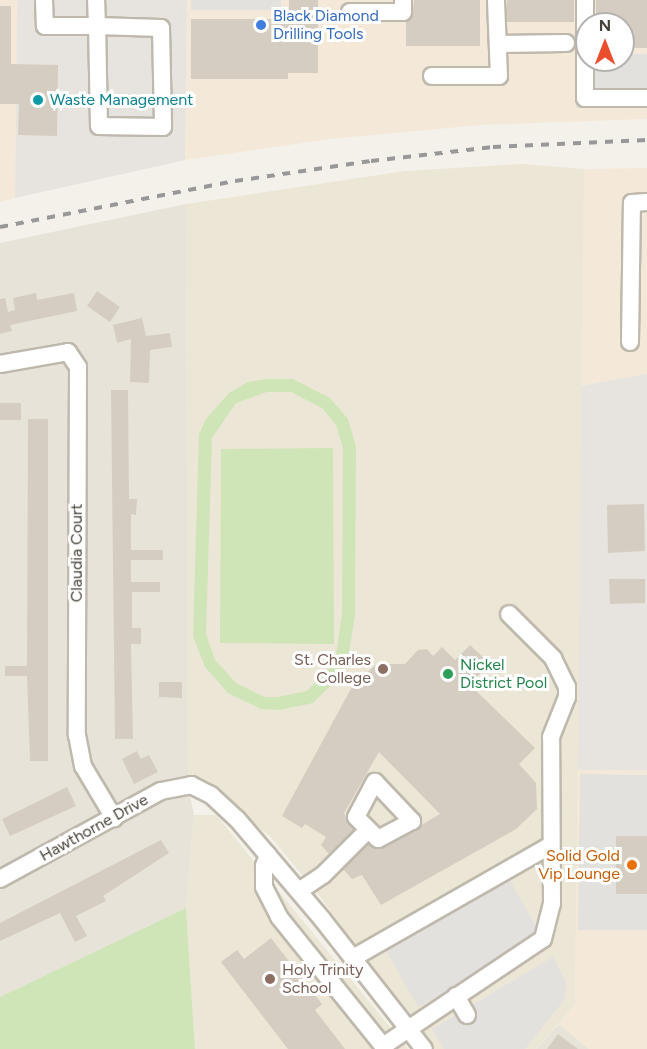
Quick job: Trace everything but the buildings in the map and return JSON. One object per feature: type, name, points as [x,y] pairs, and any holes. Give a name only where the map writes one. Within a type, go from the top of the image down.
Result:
[{"type":"street","points":[[44,0],[45,26],[97,26],[161,28],[163,127],[99,126],[97,26],[96,0]]},
{"type":"street","points":[[350,12],[403,12],[403,0]]},
{"type":"street","points":[[432,76],[499,76],[496,0]]},
{"type":"street","points":[[585,0],[585,98],[647,98]]},
{"type":"street","points":[[498,44],[566,43]]},
{"type":"street","points":[[630,342],[632,203],[647,202]]},
{"type":"street","name":"Claudia Court","points":[[0,364],[68,352],[78,367],[77,735],[83,766],[114,818]]},
{"type":"street","points":[[268,855],[264,866],[264,887],[279,917],[383,1048],[407,1027],[543,939],[552,904],[552,737],[567,697],[567,687],[553,658],[509,614]]},
{"type":"street","name":"Hawthorne Drive","points":[[0,879],[161,791],[191,785],[220,801],[268,855]]},
{"type":"street","points":[[298,891],[323,874],[368,830]]},
{"type":"street","points":[[353,958],[551,845]]},
{"type":"street","points":[[268,855],[424,1049]]},
{"type":"street","points":[[456,996],[467,1015]]},
{"type":"shaded area","points":[[0,0],[17,0],[15,198],[0,202]]},
{"type":"shaded area","points":[[17,0],[187,0],[185,160],[15,198]]},
{"type":"shaded area","points":[[187,0],[647,0],[647,119],[481,125],[330,139],[185,160]]},
{"type":"shaded area","points":[[191,0],[281,0],[281,10],[191,10]]},
{"type":"shaded area","points":[[635,54],[647,54],[647,108],[576,108],[576,72],[635,72]]},
{"type":"shaded area","name":"St. Charles College","points":[[521,164],[584,169],[575,1005],[536,1049],[427,1049],[322,899],[269,835],[197,786],[188,785],[186,204],[405,171]]},
{"type":"shaded area","points":[[647,168],[647,374],[580,386],[584,169]]},
{"type":"shaded area","points":[[186,204],[188,785],[194,815],[186,908],[0,997],[0,243]]},
{"type":"shaded area","points":[[647,374],[647,770],[577,770],[580,386]]},
{"type":"shaded area","points":[[577,770],[647,770],[647,1049],[589,1049],[559,1024],[575,1005]]},
{"type":"shaded area","points":[[580,774],[647,775],[647,836],[616,836],[616,894],[647,894],[647,930],[578,930]]},
{"type":"shaded area","name":"Holy Trinity School","points":[[194,815],[216,815],[408,1049],[195,1049],[186,908]]},
{"type":"shaded area","points":[[509,879],[542,937],[418,1007],[385,949]]},
{"type":"shaded area","points":[[553,957],[566,982],[565,999],[525,1049],[444,1049],[432,1029]]},
{"type":"shaded area","points":[[559,1024],[589,1049],[536,1049]]},
{"type":"green space","points":[[293,379],[330,398],[348,419],[356,447],[355,615],[348,659],[339,677],[313,703],[279,710],[261,709],[228,693],[205,667],[193,636],[199,434],[206,419],[229,393],[248,382]],"holes":[[[267,392],[291,392],[322,408],[336,425],[343,448],[342,614],[336,655],[328,670],[307,691],[278,697],[264,697],[236,683],[215,660],[206,634],[212,438],[236,403]]]},
{"type":"green space","points":[[333,448],[334,644],[220,643],[221,449]]},
{"type":"green space","points":[[186,908],[195,1049],[0,1049],[0,997]]},
{"type":"railway","points":[[0,227],[235,181],[371,161],[493,147],[647,140]]},
{"type":"place","name":"Black Diamond Drilling Tools","points":[[261,25]]},
{"type":"place","name":"Waste Management","points":[[38,100]]},
{"type":"place","name":"St. Charles College","points":[[383,669]]},
{"type":"place","name":"Nickel District Pool","points":[[448,674]]},
{"type":"place","name":"Solid Gold Vip Lounge","points":[[632,865]]},
{"type":"place","name":"Holy Trinity School","points":[[270,979]]}]
